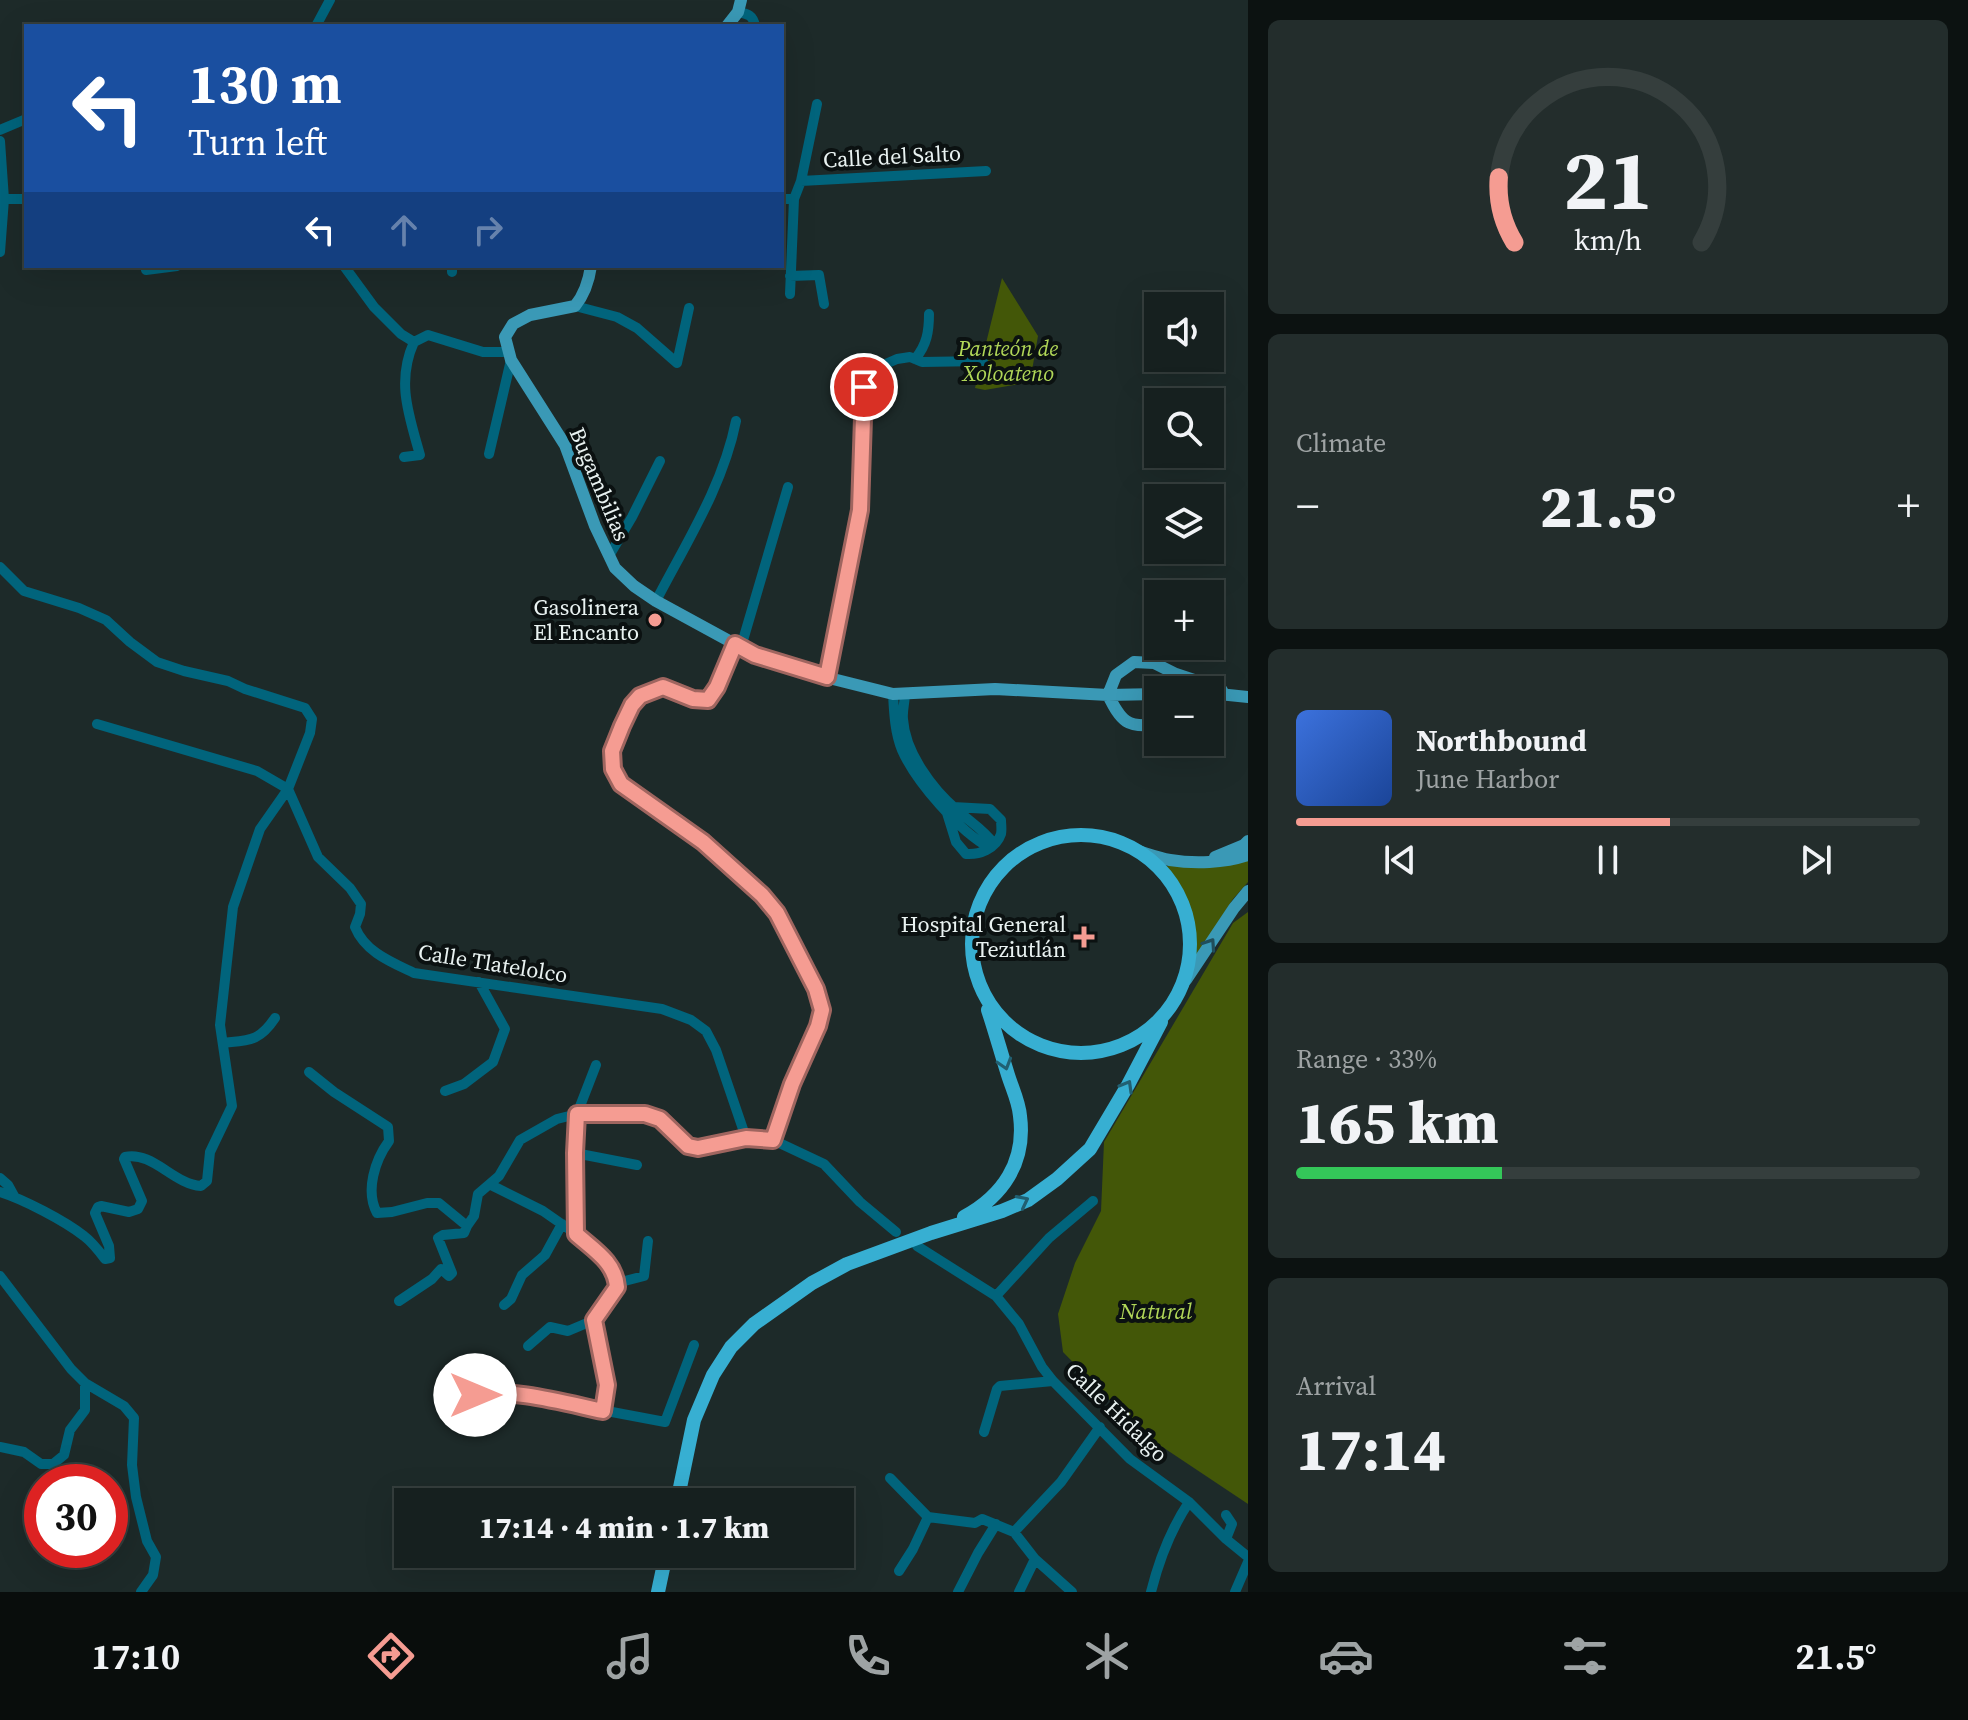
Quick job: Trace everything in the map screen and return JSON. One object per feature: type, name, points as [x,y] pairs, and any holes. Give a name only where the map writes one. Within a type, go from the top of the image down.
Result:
[{"type":"highway","points":[[680,1488],[694,1420],[713,1375],[731,1347],[754,1324],[812,1283],[847,1264],[1028,1200],[1090,1149],[1186,980],[1190,951],[1190,933],[1183,905],[1170,880],[1152,860],[1124,843],[1098,835],[1072,834],[1040,841],[1017,853],[998,872],[981,898],[972,928],[973,968],[1020,1114],[1021,1133],[1015,1164],[1004,1184],[986,1204],[931,1233]]},
{"type":"highway","points":[[983,996],[1004,1022],[1043,1045],[1074,1052],[1109,1049],[1134,1039],[1161,1022]]},
{"type":"highway","points":[[658,1592],[663,1568]]},
{"type":"main road","points":[[728,24],[740,6]]},
{"type":"main road","points":[[575,306],[581,300],[591,268]]},
{"type":"main road","name":"Bugambilias","points":[[575,306],[530,315],[513,324],[505,337],[509,356],[565,445],[595,526],[615,568],[634,586],[755,655],[827,677],[899,694],[995,689],[1144,694]]},
{"type":"main road","points":[[1144,726],[1128,724],[1117,714],[1108,695],[1116,675],[1134,662],[1154,663],[1239,697]]},
{"type":"main road","points":[[1205,862],[1248,841]]},
{"type":"main road","points":[[1138,851],[1170,860],[1205,862],[1248,855]]},
{"type":"main road","points":[[1186,980],[1248,891]]},
{"type":"main road","points":[[1234,908],[1248,898]]},
{"type":"street","points":[[317,24],[330,0]]},
{"type":"street","points":[[740,6],[754,18],[755,24]]},
{"type":"street","points":[[790,294],[794,199],[801,181],[817,104]]},
{"type":"street","points":[[0,130],[24,120]]},
{"type":"street","points":[[0,141],[0,252]]},
{"type":"street","name":"Calle del Salto","points":[[801,181],[986,171]]},
{"type":"street","points":[[2,199],[24,199]]},
{"type":"street","points":[[784,199],[794,199]]},
{"type":"street","points":[[146,270],[162,268]]},
{"type":"street","points":[[345,268],[374,307],[401,334],[414,342]]},
{"type":"street","points":[[790,276],[819,275],[824,304]]},
{"type":"street","points":[[575,306],[617,317],[637,328],[677,363],[689,308]]},
{"type":"street","points":[[915,359],[929,333],[929,314]]},
{"type":"street","points":[[404,457],[420,455],[406,405],[404,376],[407,358],[414,342],[428,335],[483,352],[509,356],[489,454]]},
{"type":"street","points":[[827,677],[860,510],[864,387],[869,374],[897,359],[910,357],[922,362],[983,361]]},
{"type":"street","points":[[656,601],[714,490],[731,445],[736,421]]},
{"type":"street","points":[[609,556],[660,461]]},
{"type":"street","points":[[773,1140],[792,1084],[818,1026],[822,1010],[816,989],[777,913],[762,895],[703,842],[621,784],[613,769],[612,751],[632,705],[640,696],[663,687],[693,699],[708,700],[717,687],[738,646],[788,487]]},
{"type":"street","points":[[0,567],[24,591],[106,620],[157,662],[228,681],[305,708],[312,719],[310,733],[288,789],[260,829],[233,907],[220,1025],[232,1106],[210,1152],[207,1181],[201,1186],[191,1185],[143,1158],[133,1155],[125,1157],[142,1201],[138,1209],[129,1212],[98,1207],[95,1213],[109,1246],[110,1258],[105,1259],[87,1237],[73,1228],[14,1196],[0,1192]]},
{"type":"street","points":[[899,694],[895,721],[902,749],[914,771],[983,844],[992,846]]},
{"type":"street","points":[[97,724],[257,771],[288,789]]},
{"type":"street","name":"Calle Tlatelolco","points":[[288,789],[318,857],[350,888],[361,904],[355,927],[359,938],[382,958],[414,973],[662,1009],[691,1020],[706,1031],[716,1050],[746,1138]]},
{"type":"street","points":[[990,809],[1001,820],[1001,835],[992,846],[977,855],[966,854],[956,842],[950,810],[990,809]]},
{"type":"street","points":[[445,1091],[464,1084],[493,1062],[505,1029],[479,982]]},
{"type":"street","points":[[223,1043],[255,1039],[266,1031],[275,1018]]},
{"type":"street","points":[[576,1234],[577,1114],[596,1065]]},
{"type":"street","points":[[309,1072],[388,1127],[389,1141],[381,1153],[373,1181],[371,1202],[377,1213],[439,1203],[467,1226]]},
{"type":"street","points":[[399,1301],[432,1279],[441,1269],[449,1276],[452,1273],[438,1238],[464,1233],[474,1216],[478,1194],[499,1176],[520,1140],[557,1119],[577,1114],[645,1114],[660,1119],[688,1146],[698,1148],[746,1138],[773,1140],[824,1164],[860,1202],[896,1232]]},
{"type":"street","points":[[575,1153],[637,1165]]},
{"type":"street","points":[[0,1178],[14,1196]]},
{"type":"street","points":[[491,1185],[543,1211],[576,1234],[610,1264],[617,1283],[594,1320],[568,1331],[550,1327],[528,1346]]},
{"type":"street","points":[[996,1296],[1049,1238],[1093,1201]]},
{"type":"street","points":[[504,1305],[511,1299],[522,1275],[545,1255],[562,1224]]},
{"type":"street","points":[[617,1283],[644,1276],[648,1241]]},
{"type":"street","name":"Calle Hidalgo","points":[[917,1246],[996,1296],[1019,1324],[1053,1381],[1130,1459],[1189,1502],[1248,1560]]},
{"type":"street","points":[[0,1276],[71,1369],[85,1383],[124,1406],[134,1418],[132,1465],[136,1497],[147,1541],[156,1557],[153,1575],[141,1592]]},
{"type":"street","points":[[594,1320],[607,1385],[603,1411]]},
{"type":"street","points":[[452,1405],[457,1396],[491,1391],[665,1422],[694,1345]]},
{"type":"street","points":[[984,1432],[1000,1386],[1053,1381]]},
{"type":"street","points":[[0,1447],[24,1452],[41,1464],[53,1464],[64,1455],[70,1430],[85,1410],[85,1383]]},
{"type":"street","points":[[1014,1532],[1061,1482],[1100,1427]]},
{"type":"street","points":[[890,1478],[928,1517],[975,1523],[982,1519],[1014,1532],[1035,1559],[1072,1592]]},
{"type":"street","points":[[1151,1592],[1158,1563],[1189,1502]]},
{"type":"street","points":[[1226,1515],[1232,1524],[1226,1539]]},
{"type":"street","points":[[899,1571],[928,1517]]},
{"type":"street","points":[[958,1592],[996,1524]]},
{"type":"street","points":[[1019,1592],[1035,1559]]},
{"type":"street","points":[[1235,1592],[1248,1560]]},
{"type":"green space","name":"Panteón de Xoloateno","points":[[1002,278],[1038,336],[1030,382],[985,390],[975,388]]},
{"type":"green space","points":[[1248,858],[1248,882],[1233,899],[1195,958],[1191,920],[1175,883],[1161,866],[1217,866]]},
{"type":"green space","name":"Natural","points":[[1248,912],[1248,1504],[1143,1434],[1063,1352],[1058,1314],[1075,1263],[1101,1211],[1104,1142],[1233,923]]},
{"type":"place","name":"Gasolinera El Encanto","points":[[655,620]]},
{"type":"place","name":"Hospital General Teziutlán","points":[[1084,937]]},
{"type":"route","points":[[475,1395],[491,1391],[603,1411],[607,1385],[594,1320],[617,1283],[610,1264],[576,1234],[577,1114],[645,1114],[660,1119],[688,1146],[698,1148],[746,1138],[773,1140],[792,1084],[818,1026],[822,1010],[816,989],[777,913],[762,895],[703,842],[621,784],[613,769],[612,751],[632,705],[640,696],[663,687],[693,699],[708,700],[717,687],[735,644],[755,655],[827,677],[860,510],[864,387]]}]
